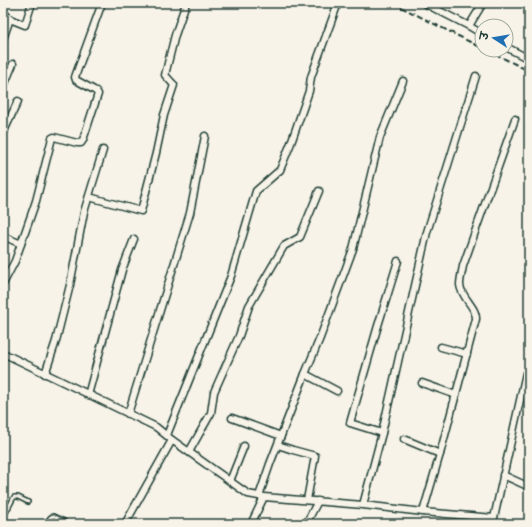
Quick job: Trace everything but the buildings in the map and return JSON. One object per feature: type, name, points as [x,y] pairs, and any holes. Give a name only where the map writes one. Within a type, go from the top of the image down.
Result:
[{"type":"street","points":[[3,12],[10,19],[25,25],[32,3]]},
{"type":"street","points":[[3,284],[15,261],[36,201],[52,138],[54,137],[77,143],[81,143],[83,140],[98,94],[96,91],[76,80],[75,77],[102,3]]},
{"type":"street","points":[[88,197],[141,211],[164,115],[174,85],[165,74],[175,35],[186,3]]},
{"type":"street","points":[[167,435],[231,276],[256,191],[280,170],[291,143],[309,90],[311,77],[338,3]]},
{"type":"street","points":[[469,26],[483,3]]},
{"type":"street","points":[[428,4],[474,29]]},
{"type":"street","points":[[3,39],[10,19]]},
{"type":"street","points":[[514,51],[529,59]]},
{"type":"street","points":[[3,88],[13,64]]},
{"type":"street","points":[[363,505],[382,433],[427,232],[476,76]]},
{"type":"street","points":[[251,524],[262,496],[281,436],[353,250],[380,137],[403,80]]},
{"type":"street","points":[[3,136],[18,102]]},
{"type":"street","points":[[423,512],[477,316],[461,290],[460,285],[463,266],[515,119]]},
{"type":"street","points":[[128,414],[190,212],[205,136]]},
{"type":"street","points":[[45,374],[56,341],[70,285],[84,212],[103,150]]},
{"type":"street","points":[[189,452],[211,413],[214,392],[239,336],[249,306],[284,246],[300,237],[319,190]]},
{"type":"street","points":[[3,236],[21,244]]},
{"type":"street","points":[[88,395],[122,270],[134,239]]},
{"type":"street","points":[[382,433],[350,424],[398,261]]},
{"type":"street","points":[[441,347],[467,354]]},
{"type":"street","points":[[3,353],[156,427],[248,494],[494,518],[526,372]]},
{"type":"street","points":[[305,374],[337,391]]},
{"type":"street","points":[[422,383],[456,395]]},
{"type":"street","points":[[232,418],[281,436]]},
{"type":"street","points":[[404,439],[440,454]]},
{"type":"street","points":[[125,524],[172,440]]},
{"type":"street","points":[[278,445],[314,456],[307,500]]},
{"type":"street","points":[[230,481],[244,446]]},
{"type":"street","points":[[503,475],[529,486]]},
{"type":"street","points":[[306,524],[318,501]]},
{"type":"lane","points":[[3,518],[14,497],[18,497],[28,502]]},
{"type":"lane","points":[[46,524],[51,516],[64,522]]},
{"type":"shaded area","points":[[398,517],[429,522],[429,524],[397,524]]},
{"type":"railway","points":[[393,3],[474,44]]},
{"type":"railway","points":[[503,58],[529,71]]}]
